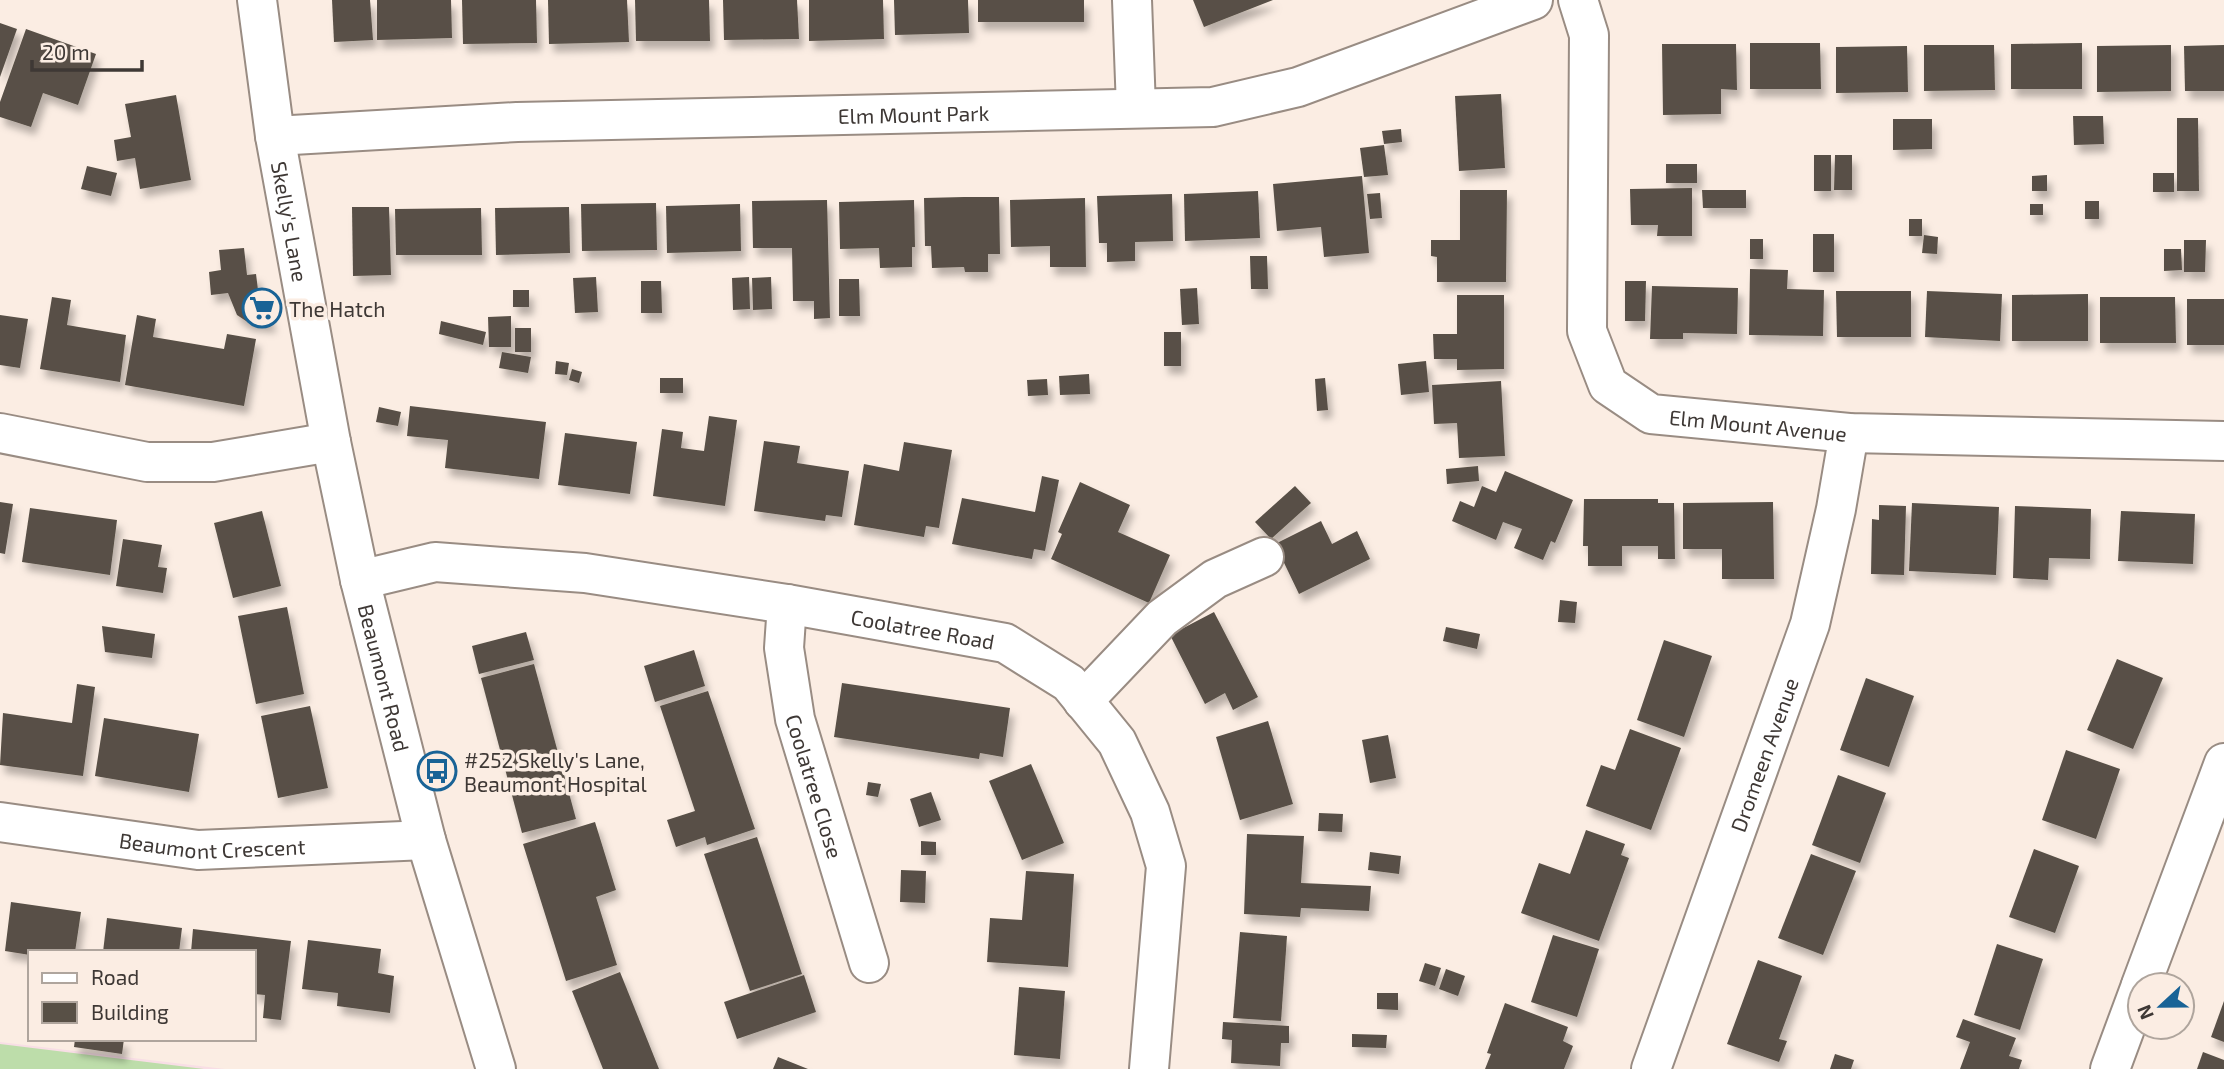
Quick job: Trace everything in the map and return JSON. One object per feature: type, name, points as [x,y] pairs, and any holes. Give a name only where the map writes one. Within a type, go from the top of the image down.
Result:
[{"type":"street","name":"Skelly's Lane","points":[[257,0],[275,136],[331,442]]},
{"type":"street","points":[[1132,0],[1136,108]]},
{"type":"street","name":"Elm Mount Park","points":[[275,136],[517,122],[1213,107],[1298,87],[1533,0]]},
{"type":"street","name":"Elm Mount Avenue","points":[[1578,0],[1589,35],[1587,331],[1608,385],[1650,414],[1849,433],[2224,441]]},
{"type":"street","points":[[0,433],[147,462],[213,462],[331,442]]},
{"type":"street","name":"Dromeen Avenue","points":[[1651,1069],[1810,624],[1836,509],[1849,433]]},
{"type":"street","name":"Beaumont Road","points":[[331,442],[360,580],[426,840],[496,1069]]},
{"type":"street","points":[[1083,701],[1162,618],[1215,579],[1264,557]]},
{"type":"street","name":"Coolatree Road","points":[[360,580],[435,562],[585,573],[787,604],[1005,643],[1069,684],[1117,742],[1150,812],[1166,866],[1149,1069]]},
{"type":"street","name":"Coolatree Close","points":[[787,604],[784,648],[795,719],[869,963]]},
{"type":"street","points":[[2147,971],[2224,763]]},
{"type":"street","name":"Beaumont Crescent","points":[[0,822],[198,850],[426,840]]},
{"type":"street","points":[[2110,1069],[2126,1027]]},
{"type":"shaded area","points":[[0,1042],[225,1069],[0,1069]]},
{"type":"green space","points":[[0,1044],[204,1069],[0,1069]]},
{"type":"building","points":[[332,0],[370,0],[373,40],[334,42]]},
{"type":"building","points":[[377,0],[451,0],[452,38],[377,40]]},
{"type":"building","points":[[462,0],[536,0],[537,43],[463,44]]},
{"type":"building","points":[[548,0],[627,0],[629,42],[549,44]]},
{"type":"building","points":[[635,0],[709,0],[710,41],[636,41]]},
{"type":"building","points":[[723,0],[797,0],[799,39],[724,40]]},
{"type":"building","points":[[809,0],[883,0],[884,39],[809,41]]},
{"type":"building","points":[[894,0],[968,0],[969,33],[895,35]]},
{"type":"building","points":[[978,0],[1084,0],[1084,22],[978,22]]},
{"type":"building","points":[[1193,0],[1273,0],[1204,27]]},
{"type":"building","points":[[0,23],[17,29],[0,77]]},
{"type":"building","points":[[26,29],[96,54],[78,105],[43,93],[31,127],[0,117],[0,102]]},
{"type":"building","points":[[1750,43],[1820,43],[1821,89],[1750,89]]},
{"type":"building","points":[[2082,43],[2082,89],[2011,89],[2011,44]]},
{"type":"building","points":[[1662,44],[1736,44],[1737,90],[1721,89],[1721,114],[1663,115]]},
{"type":"building","points":[[1924,45],[1994,45],[1995,90],[1924,91]]},
{"type":"building","points":[[2171,45],[2171,91],[2097,92],[2097,46]]},
{"type":"building","points":[[2224,45],[2224,91],[2185,91],[2184,46]]},
{"type":"building","points":[[1907,46],[1908,92],[1836,93],[1836,47]]},
{"type":"building","points":[[1501,94],[1505,168],[1459,171],[1455,96]]},
{"type":"building","points":[[176,95],[191,180],[140,189],[135,158],[117,161],[114,140],[131,137],[125,104]]},
{"type":"building","points":[[2073,116],[2103,116],[2104,144],[2074,145]]},
{"type":"building","points":[[2177,118],[2198,118],[2199,191],[2177,191]]},
{"type":"building","points":[[1893,119],[1932,119],[1932,149],[1893,150]]},
{"type":"building","points":[[1401,129],[1402,142],[1384,144],[1382,131]]},
{"type":"building","points":[[1384,145],[1388,175],[1364,177],[1360,148]]},
{"type":"building","points":[[1814,155],[1831,155],[1831,191],[1814,191]]},
{"type":"building","points":[[1835,155],[1852,155],[1852,190],[1834,190]]},
{"type":"building","points":[[1666,164],[1697,164],[1697,183],[1666,183]]},
{"type":"building","points":[[87,166],[117,173],[111,196],[81,189]]},
{"type":"building","points":[[2153,173],[2174,173],[2174,192],[2153,192]]},
{"type":"building","points":[[2047,175],[2047,191],[2032,191],[2032,176]]},
{"type":"building","points":[[1362,176],[1369,253],[1324,257],[1321,227],[1277,231],[1273,184]]},
{"type":"building","points":[[1692,188],[1692,236],[1657,236],[1658,225],[1631,225],[1630,189]]},
{"type":"building","points":[[1460,190],[1507,190],[1506,282],[1437,282],[1437,257],[1431,256],[1431,240],[1460,240]]},
{"type":"building","points":[[1702,190],[1746,190],[1746,208],[1703,208]]},
{"type":"building","points":[[1258,191],[1260,238],[1185,241],[1184,194]]},
{"type":"building","points":[[1380,193],[1382,218],[1370,219],[1367,194]]},
{"type":"building","points":[[1172,194],[1173,241],[1135,242],[1135,261],[1107,262],[1107,243],[1099,243],[1097,196]]},
{"type":"building","points":[[999,197],[1000,254],[988,254],[988,272],[965,272],[964,267],[932,268],[931,246],[925,246],[924,198]]},
{"type":"building","points":[[1085,198],[1086,267],[1050,267],[1050,246],[1011,247],[1010,200]]},
{"type":"building","points":[[827,200],[830,318],[814,319],[814,301],[793,301],[792,248],[753,248],[752,201]]},
{"type":"building","points":[[914,200],[915,247],[912,247],[912,267],[880,268],[879,248],[840,249],[839,202]]},
{"type":"building","points":[[2085,201],[2099,201],[2099,219],[2085,219]]},
{"type":"building","points":[[656,203],[657,250],[582,251],[581,204]]},
{"type":"building","points":[[740,204],[741,251],[667,253],[666,206]]},
{"type":"building","points":[[2030,204],[2043,204],[2043,215],[2030,215]]},
{"type":"building","points":[[352,207],[389,207],[391,275],[353,276]]},
{"type":"building","points":[[569,207],[570,253],[496,255],[495,208]]},
{"type":"building","points":[[481,208],[482,255],[396,255],[395,209]]},
{"type":"building","points":[[1909,219],[1922,219],[1922,236],[1909,236]]},
{"type":"building","points":[[1813,234],[1834,234],[1834,272],[1813,272]]},
{"type":"building","points":[[1924,235],[1938,237],[1937,254],[1922,253]]},
{"type":"building","points":[[1750,239],[1763,239],[1763,259],[1750,259]]},
{"type":"building","points":[[2184,240],[2206,240],[2205,272],[2184,272]]},
{"type":"building","points":[[244,248],[247,275],[256,274],[258,290],[272,325],[249,323],[237,315],[228,293],[211,295],[209,272],[221,270],[219,250]]},
{"type":"building","points":[[2164,249],[2181,249],[2182,270],[2164,271]]},
{"type":"building","points":[[1250,256],[1267,256],[1268,289],[1251,289]]},
{"type":"building","points":[[1750,269],[1788,270],[1787,289],[1824,290],[1823,336],[1749,335]]},
{"type":"building","points":[[596,277],[598,312],[575,313],[573,278]]},
{"type":"building","points":[[749,277],[750,309],[733,310],[732,278]]},
{"type":"building","points":[[771,277],[772,309],[753,310],[752,278]]},
{"type":"building","points":[[839,279],[859,279],[860,316],[839,316]]},
{"type":"building","points":[[641,281],[661,281],[662,313],[641,313]]},
{"type":"building","points":[[1625,281],[1646,281],[1645,321],[1625,321]]},
{"type":"building","points":[[1652,286],[1738,288],[1737,334],[1683,333],[1683,339],[1650,339]]},
{"type":"building","points":[[1197,288],[1199,324],[1182,325],[1180,289]]},
{"type":"building","points":[[513,290],[529,290],[529,307],[513,307]]},
{"type":"building","points":[[1836,291],[1911,291],[1911,337],[1837,337]]},
{"type":"building","points":[[1927,291],[2002,294],[2000,341],[1925,337]]},
{"type":"building","points":[[2088,294],[2088,341],[2012,341],[2012,295]]},
{"type":"building","points":[[1457,295],[1504,295],[1504,369],[1457,370],[1457,359],[1434,359],[1433,334],[1457,334]]},
{"type":"building","points":[[52,297],[71,300],[67,325],[126,335],[120,382],[40,369]]},
{"type":"building","points":[[2100,297],[2175,297],[2176,343],[2100,343]]},
{"type":"building","points":[[2187,299],[2224,299],[2224,345],[2187,345]]},
{"type":"building","points":[[0,315],[28,319],[20,368],[0,365]]},
{"type":"building","points":[[137,315],[156,319],[153,337],[224,349],[227,334],[256,339],[244,406],[125,385]]},
{"type":"building","points":[[511,316],[511,347],[489,347],[488,317]]},
{"type":"building","points":[[441,321],[486,332],[483,345],[439,334]]},
{"type":"building","points":[[515,328],[531,328],[531,352],[515,352]]},
{"type":"building","points":[[1164,332],[1181,332],[1181,366],[1164,366]]},
{"type":"building","points":[[502,352],[531,357],[528,373],[499,368]]},
{"type":"building","points":[[556,361],[569,363],[567,375],[555,374]]},
{"type":"building","points":[[1426,361],[1429,392],[1401,395],[1398,364]]},
{"type":"building","points":[[572,369],[582,372],[579,383],[569,380]]},
{"type":"building","points":[[1089,374],[1090,394],[1060,395],[1059,376]]},
{"type":"building","points":[[660,378],[683,378],[683,393],[660,393]]},
{"type":"building","points":[[1325,378],[1328,410],[1317,411],[1315,379]]},
{"type":"building","points":[[1047,379],[1048,395],[1028,396],[1027,380]]},
{"type":"building","points":[[1501,381],[1505,456],[1459,458],[1457,423],[1434,424],[1432,385]]},
{"type":"building","points":[[410,406],[546,422],[539,479],[445,468],[448,440],[407,436]]},
{"type":"building","points":[[379,407],[401,412],[398,426],[376,422]]},
{"type":"building","points":[[709,416],[737,420],[725,506],[653,496],[662,429],[683,432],[681,448],[704,451]]},
{"type":"building","points":[[565,433],[637,442],[630,494],[558,485]]},
{"type":"building","points":[[764,441],[800,446],[797,463],[849,471],[842,517],[826,515],[825,521],[754,511]]},
{"type":"building","points":[[904,442],[952,450],[939,528],[926,526],[924,537],[854,525],[864,464],[899,471]]},
{"type":"building","points":[[1478,466],[1479,481],[1447,484],[1446,469]]},
{"type":"building","points":[[1505,471],[1573,500],[1555,543],[1551,541],[1543,560],[1514,548],[1522,529],[1503,522],[1496,540],[1452,521],[1460,501],[1474,507],[1482,486],[1496,492]]},
{"type":"building","points":[[1042,476],[1059,480],[1045,551],[1034,549],[1032,559],[952,544],[962,498],[1035,512]]},
{"type":"building","points":[[1080,482],[1130,505],[1118,532],[1170,555],[1149,603],[1051,559],[1062,534],[1058,532]]},
{"type":"building","points":[[1295,486],[1311,503],[1271,539],[1255,522]]},
{"type":"building","points":[[1584,499],[1658,499],[1658,503],[1674,503],[1675,559],[1658,559],[1658,546],[1622,546],[1622,566],[1588,566],[1588,546],[1583,546]]},
{"type":"building","points":[[0,502],[13,504],[5,554],[0,553]]},
{"type":"building","points":[[1773,502],[1774,579],[1722,579],[1722,549],[1683,549],[1683,503]]},
{"type":"building","points":[[1912,503],[1999,507],[1996,575],[1909,571]]},
{"type":"building","points":[[1879,505],[1906,506],[1904,575],[1871,574],[1872,519],[1879,520]]},
{"type":"building","points":[[2015,506],[2091,509],[2090,559],[2049,558],[2048,580],[2013,578]]},
{"type":"building","points":[[30,508],[117,520],[110,575],[22,562]]},
{"type":"building","points":[[262,511],[281,586],[233,598],[214,523]]},
{"type":"building","points":[[2121,511],[2195,514],[2193,564],[2118,561]]},
{"type":"building","points":[[1321,521],[1332,544],[1357,531],[1370,559],[1299,594],[1275,544]]},
{"type":"building","points":[[123,539],[162,545],[158,567],[167,568],[163,593],[116,586]]},
{"type":"building","points":[[1560,600],[1577,602],[1575,623],[1558,622]]},
{"type":"building","points":[[287,607],[304,694],[256,704],[238,616]]},
{"type":"building","points":[[1214,612],[1258,697],[1233,710],[1225,693],[1205,704],[1170,635]]},
{"type":"building","points":[[102,626],[155,634],[152,658],[105,652]]},
{"type":"building","points":[[1446,627],[1480,634],[1477,649],[1443,641]]},
{"type":"building","points":[[526,632],[534,660],[479,674],[472,646]]},
{"type":"building","points":[[1664,640],[1712,656],[1684,737],[1637,720]]},
{"type":"building","points":[[694,650],[705,686],[655,702],[644,666]]},
{"type":"building","points":[[2117,659],[2163,678],[2133,749],[2087,730]]},
{"type":"building","points":[[534,664],[576,819],[522,833],[481,678]]},
{"type":"building","points":[[1866,678],[1914,696],[1889,767],[1840,750]]},
{"type":"building","points":[[842,683],[1010,708],[1003,757],[980,753],[979,759],[834,737]]},
{"type":"building","points":[[77,684],[95,687],[83,776],[0,765],[3,713],[72,723]]},
{"type":"building","points":[[708,691],[755,829],[707,845],[705,837],[676,847],[667,820],[695,811],[660,706]]},
{"type":"building","points":[[310,706],[328,788],[278,798],[261,716]]},
{"type":"building","points":[[104,718],[199,734],[189,792],[95,776]]},
{"type":"building","points":[[1268,721],[1293,804],[1240,820],[1216,737]]},
{"type":"building","points":[[1630,729],[1681,748],[1651,830],[1586,806],[1601,765],[1615,770]]},
{"type":"building","points":[[1388,735],[1396,778],[1370,783],[1362,740]]},
{"type":"building","points":[[2066,750],[2120,769],[2096,839],[2042,820]]},
{"type":"building","points":[[1031,764],[1064,843],[1022,860],[989,781]]},
{"type":"building","points":[[1838,775],[1886,793],[1860,863],[1812,845]]},
{"type":"building","points":[[868,782],[881,784],[878,797],[866,795]]},
{"type":"building","points":[[931,792],[941,820],[919,827],[910,799]]},
{"type":"building","points":[[1319,813],[1343,814],[1342,832],[1318,831]]},
{"type":"building","points":[[595,822],[616,890],[596,897],[617,965],[566,981],[523,844]]},
{"type":"building","points":[[1586,830],[1625,844],[1621,855],[1629,858],[1599,941],[1521,913],[1539,863],[1570,874]]},
{"type":"building","points":[[1247,834],[1304,836],[1301,883],[1371,886],[1369,911],[1301,908],[1300,917],[1244,914]]},
{"type":"building","points":[[757,837],[802,974],[750,991],[704,854]]},
{"type":"building","points":[[921,841],[936,842],[936,855],[921,855]]},
{"type":"building","points":[[2034,849],[2079,866],[2055,933],[2009,917]]},
{"type":"building","points":[[1370,852],[1401,856],[1399,874],[1368,870]]},
{"type":"building","points":[[1811,854],[1856,871],[1823,955],[1778,938]]},
{"type":"building","points":[[901,870],[926,871],[925,903],[900,902]]},
{"type":"building","points":[[1026,871],[1074,874],[1068,967],[987,962],[990,918],[1022,920]]},
{"type":"building","points":[[11,902],[81,912],[75,950],[28,950],[28,955],[5,951]]},
{"type":"building","points":[[107,918],[182,928],[179,950],[103,950]]},
{"type":"building","points":[[193,929],[291,941],[281,1020],[263,1018],[265,995],[256,994],[256,950],[191,950]]},
{"type":"building","points":[[1240,932],[1287,936],[1281,1021],[1233,1018]]},
{"type":"building","points":[[1553,935],[1599,949],[1577,1017],[1531,1002]]},
{"type":"building","points":[[308,940],[381,949],[378,973],[394,976],[390,1013],[337,1006],[338,993],[302,989]]},
{"type":"building","points":[[1997,944],[2043,959],[2020,1030],[1974,1015]]},
{"type":"building","points":[[1758,960],[1802,976],[1779,1039],[1787,1041],[1779,1062],[1727,1044]]},
{"type":"building","points":[[1425,963],[1441,968],[1435,986],[1419,981]]},
{"type":"building","points":[[1446,969],[1465,976],[1458,996],[1439,989]]},
{"type":"building","points":[[620,972],[659,1069],[603,1069],[572,991]]},
{"type":"building","points":[[804,975],[816,1012],[737,1039],[724,1002]]},
{"type":"building","points":[[1019,987],[1065,991],[1060,1059],[1014,1055]]},
{"type":"building","points":[[1377,993],[1398,993],[1398,1010],[1377,1009]]},
{"type":"building","points":[[2224,1001],[2224,1042],[2211,1037]]},
{"type":"building","points":[[1505,1003],[1568,1027],[1563,1041],[1573,1046],[1564,1069],[1485,1069],[1491,1054],[1487,1053]]},
{"type":"building","points":[[1963,1019],[2016,1038],[2009,1056],[2022,1060],[2019,1069],[1960,1069],[1970,1042],[1956,1037]]},
{"type":"building","points":[[1223,1022],[1289,1026],[1289,1043],[1281,1043],[1280,1066],[1231,1063],[1232,1040],[1222,1039]]},
{"type":"building","points":[[1352,1034],[1387,1035],[1386,1048],[1352,1047]]},
{"type":"building","points":[[75,1041],[124,1041],[122,1054],[74,1047]]},
{"type":"building","points":[[2203,1052],[2224,1060],[2224,1069],[2197,1069]]},
{"type":"building","points":[[1835,1054],[1854,1060],[1851,1069],[1830,1069]]},
{"type":"building","points":[[778,1057],[808,1069],[773,1069]]},
{"type":"place","name":"The Hatch","points":[[262,308]]},
{"type":"place","name":"#252 Skelly's Lane, Beaumont Hospital","points":[[437,771]]}]
